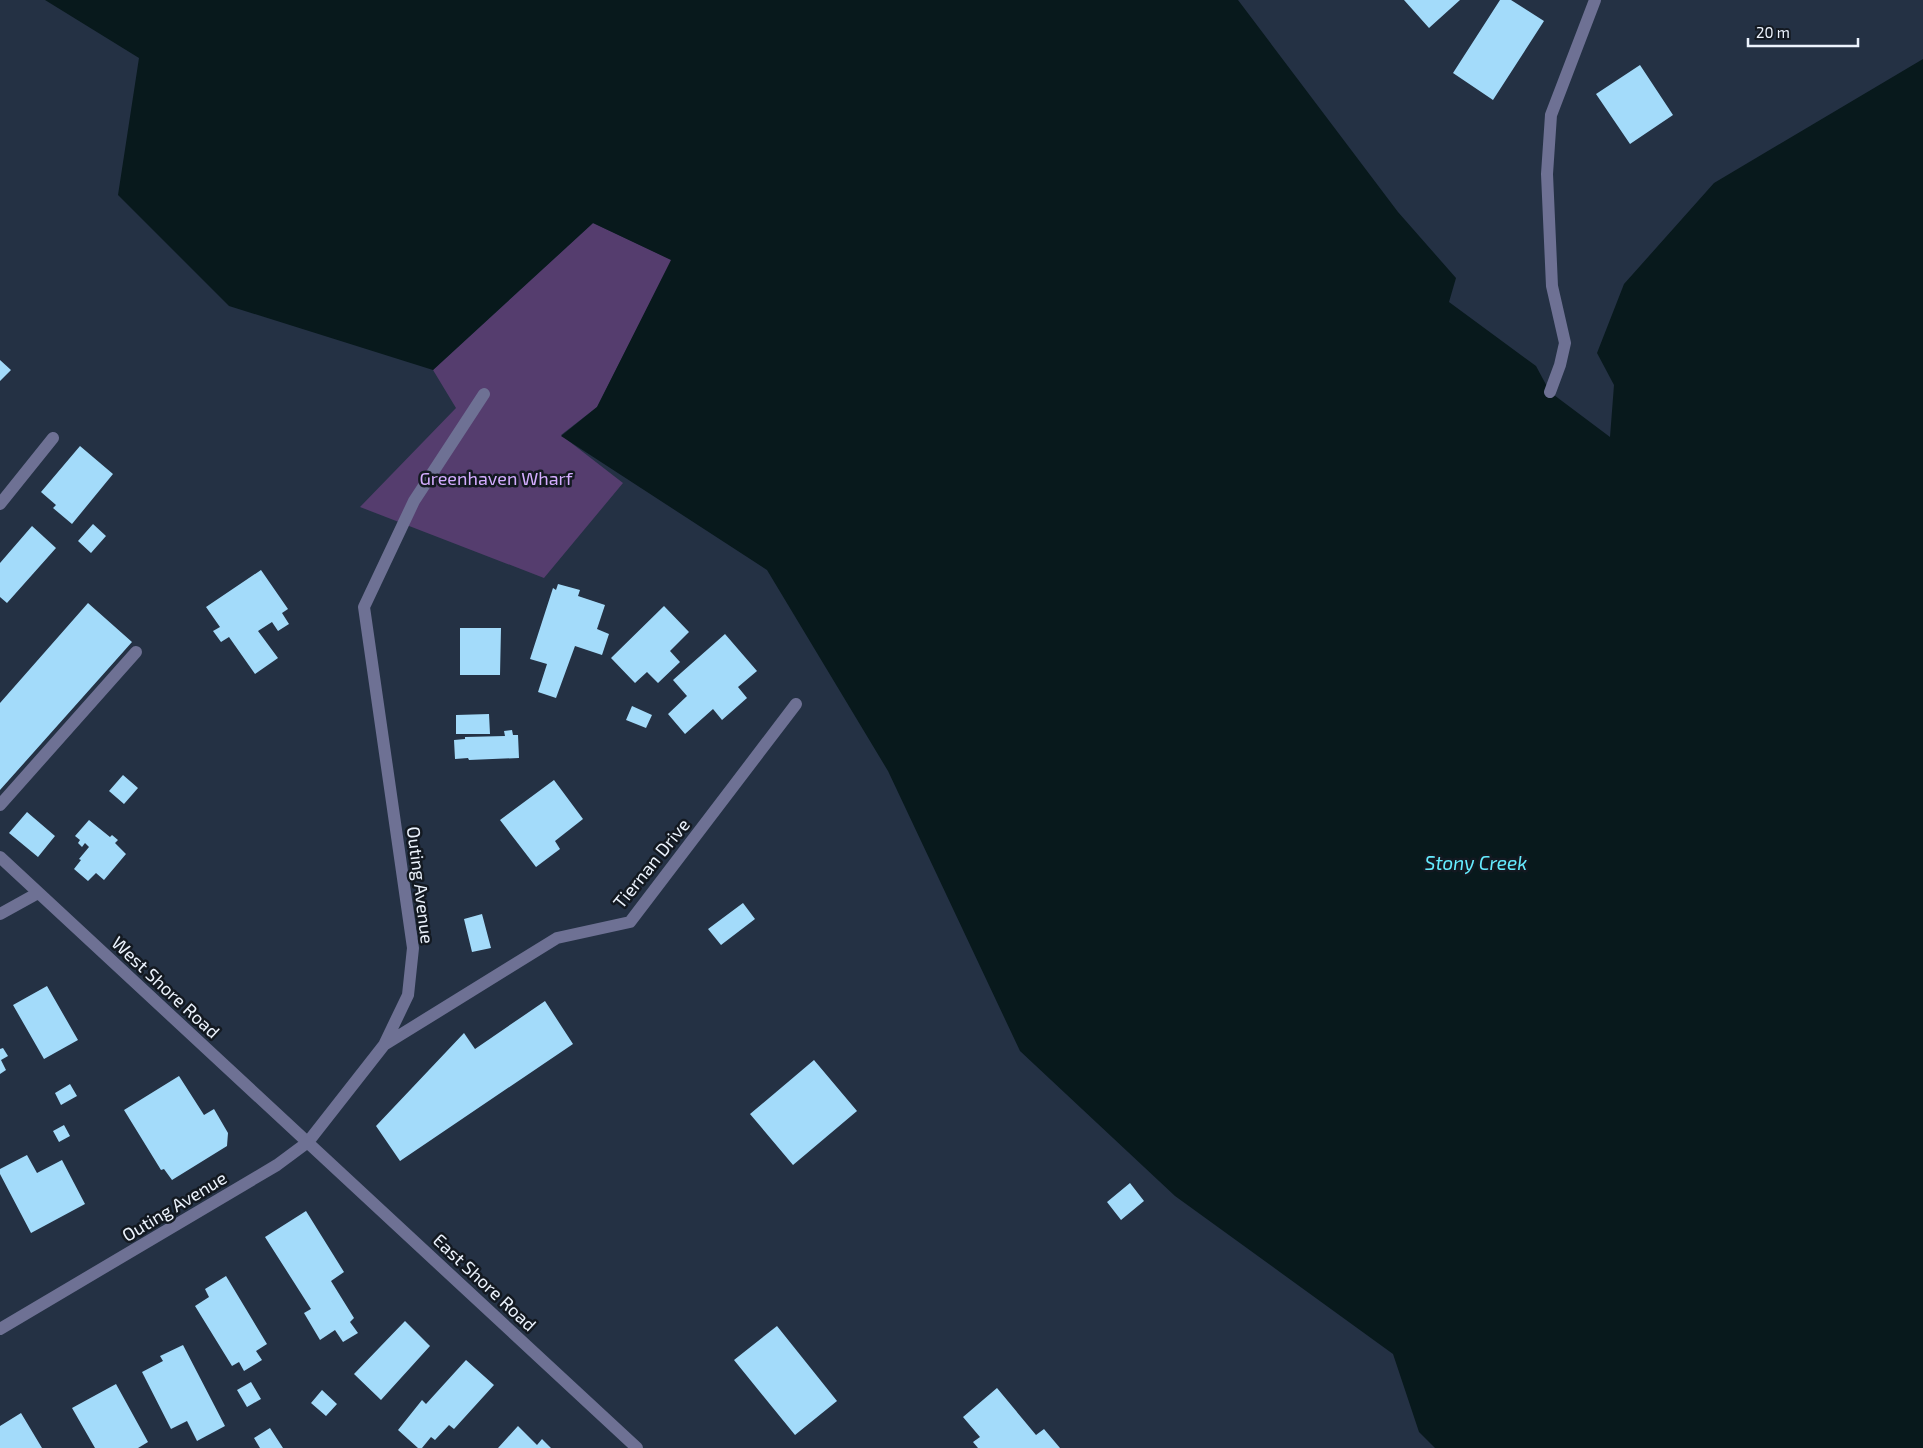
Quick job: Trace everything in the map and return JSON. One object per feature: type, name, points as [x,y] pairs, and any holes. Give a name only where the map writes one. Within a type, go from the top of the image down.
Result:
[{"type":"street","points":[[1550,392],[1560,365],[1565,343],[1552,286],[1547,174],[1551,115],[1595,0]]},
{"type":"street","name":"Outing Avenue","points":[[0,1329],[277,1165],[308,1142],[384,1044],[408,995],[413,948],[364,607],[414,501],[484,394]]},
{"type":"street","points":[[0,504],[53,438]]},
{"type":"street","points":[[0,804],[136,652]]},
{"type":"street","name":"Tiernan Drive","points":[[384,1044],[557,938],[630,922],[796,704]]},
{"type":"street","name":"West Shore Road","points":[[0,857],[308,1142]]},
{"type":"street","points":[[0,914],[38,893]]},
{"type":"street","name":"East Shore Road","points":[[308,1142],[637,1448]]},
{"type":"green space","name":"Greenhaven Wharf","points":[[593,223],[672,260],[597,407],[561,435],[623,483],[544,578],[360,507],[456,408],[433,370]]},
{"type":"water","name":"Stony Creek","points":[[45,0],[1238,0],[1398,212],[1456,278],[1449,302],[1536,366],[1550,392],[1610,437],[1614,385],[1597,353],[1624,284],[1714,183],[1923,59],[1923,1448],[1435,1448],[1419,1432],[1393,1354],[1175,1196],[1020,1051],[888,771],[767,570],[561,436],[597,407],[671,260],[593,223],[433,370],[229,306],[118,195],[139,58]]},
{"type":"building","points":[[1404,0],[1460,0],[1429,28]]},
{"type":"building","points":[[1500,0],[1511,0],[1544,21],[1493,100],[1453,73]]},
{"type":"building","points":[[1640,65],[1673,115],[1630,144],[1596,94]]},
{"type":"building","points":[[0,360],[11,370],[0,381]]},
{"type":"building","points":[[80,446],[113,474],[72,524],[53,508],[56,505],[41,492]]},
{"type":"building","points":[[93,524],[106,536],[91,553],[78,541]]},
{"type":"building","points":[[32,526],[56,548],[7,603],[0,597],[0,563]]},
{"type":"building","points":[[261,570],[288,609],[282,613],[289,624],[278,631],[272,622],[258,631],[278,658],[255,674],[229,637],[221,642],[213,631],[220,627],[206,607]]},
{"type":"building","points":[[558,584],[580,590],[578,596],[605,605],[597,629],[609,634],[602,655],[575,646],[556,698],[538,692],[547,664],[530,659],[553,588],[556,590]]},
{"type":"building","points":[[88,603],[132,642],[0,790],[0,703]]},
{"type":"building","points":[[664,606],[689,632],[670,651],[680,662],[658,683],[647,672],[635,683],[611,658]]},
{"type":"building","points":[[460,628],[501,628],[500,675],[460,675]]},
{"type":"building","points":[[725,634],[757,671],[738,687],[747,698],[722,720],[713,709],[685,734],[668,714],[687,696],[673,680]]},
{"type":"building","points":[[632,706],[652,715],[646,728],[626,720]]},
{"type":"building","points":[[489,714],[490,734],[456,734],[456,715]]},
{"type":"building","points":[[512,730],[513,735],[518,735],[519,758],[455,759],[454,740],[465,739],[465,737],[505,736],[504,731]]},
{"type":"building","points":[[123,775],[138,788],[124,804],[109,791]]},
{"type":"building","points":[[554,780],[583,819],[555,841],[560,849],[536,867],[500,820]]},
{"type":"building","points":[[27,812],[55,836],[38,857],[9,833]]},
{"type":"building","points":[[89,820],[110,837],[112,835],[118,840],[115,843],[126,854],[104,880],[96,873],[88,881],[74,869],[81,860],[79,859],[89,847],[85,843],[82,847],[78,843],[80,840],[75,836]]},
{"type":"building","points":[[743,903],[755,919],[721,945],[708,929]]},
{"type":"building","points":[[482,914],[491,948],[472,952],[464,919]]},
{"type":"building","points":[[47,986],[78,1040],[44,1059],[13,1005]]},
{"type":"building","points":[[545,1001],[573,1044],[400,1161],[376,1126],[464,1033],[475,1049]]},
{"type":"building","points":[[3,1048],[8,1056],[1,1060],[6,1070],[0,1074],[0,1049]]},
{"type":"building","points":[[814,1060],[857,1111],[793,1165],[750,1114]]},
{"type":"building","points":[[179,1076],[204,1115],[214,1109],[228,1133],[227,1146],[172,1180],[164,1169],[161,1170],[124,1110]]},
{"type":"building","points":[[70,1084],[77,1096],[61,1105],[55,1093]]},
{"type":"building","points":[[64,1125],[70,1136],[59,1142],[53,1131]]},
{"type":"building","points":[[27,1155],[37,1173],[62,1160],[85,1204],[31,1233],[0,1174],[0,1169]]},
{"type":"building","points":[[1130,1183],[1144,1201],[1121,1220],[1107,1202]]},
{"type":"building","points":[[306,1211],[344,1272],[331,1281],[354,1318],[350,1322],[358,1333],[343,1342],[335,1330],[320,1340],[304,1313],[311,1309],[265,1237]]},
{"type":"building","points":[[226,1276],[267,1344],[256,1351],[262,1360],[244,1371],[239,1362],[232,1366],[195,1306],[209,1297],[205,1289]]},
{"type":"building","points":[[405,1321],[430,1346],[381,1400],[354,1374]]},
{"type":"building","points":[[777,1326],[837,1401],[795,1435],[734,1360]]},
{"type":"building","points":[[183,1345],[225,1426],[197,1441],[187,1421],[171,1429],[142,1372],[163,1361],[160,1356]]},
{"type":"building","points":[[466,1360],[494,1385],[454,1429],[449,1425],[435,1440],[431,1437],[422,1448],[418,1448],[398,1430],[422,1400],[426,1404]]},
{"type":"building","points":[[251,1382],[261,1399],[247,1407],[237,1390]]},
{"type":"building","points":[[116,1384],[148,1442],[138,1448],[95,1448],[72,1408]]},
{"type":"building","points":[[997,1388],[1036,1435],[1044,1429],[1060,1448],[978,1448],[973,1442],[980,1437],[963,1417]]},
{"type":"building","points":[[322,1390],[337,1404],[326,1416],[311,1403]]},
{"type":"building","points":[[21,1413],[42,1448],[0,1448],[0,1426]]},
{"type":"building","points":[[518,1426],[537,1445],[542,1439],[551,1448],[498,1448]]},
{"type":"building","points":[[270,1428],[283,1448],[260,1448],[254,1438]]}]
